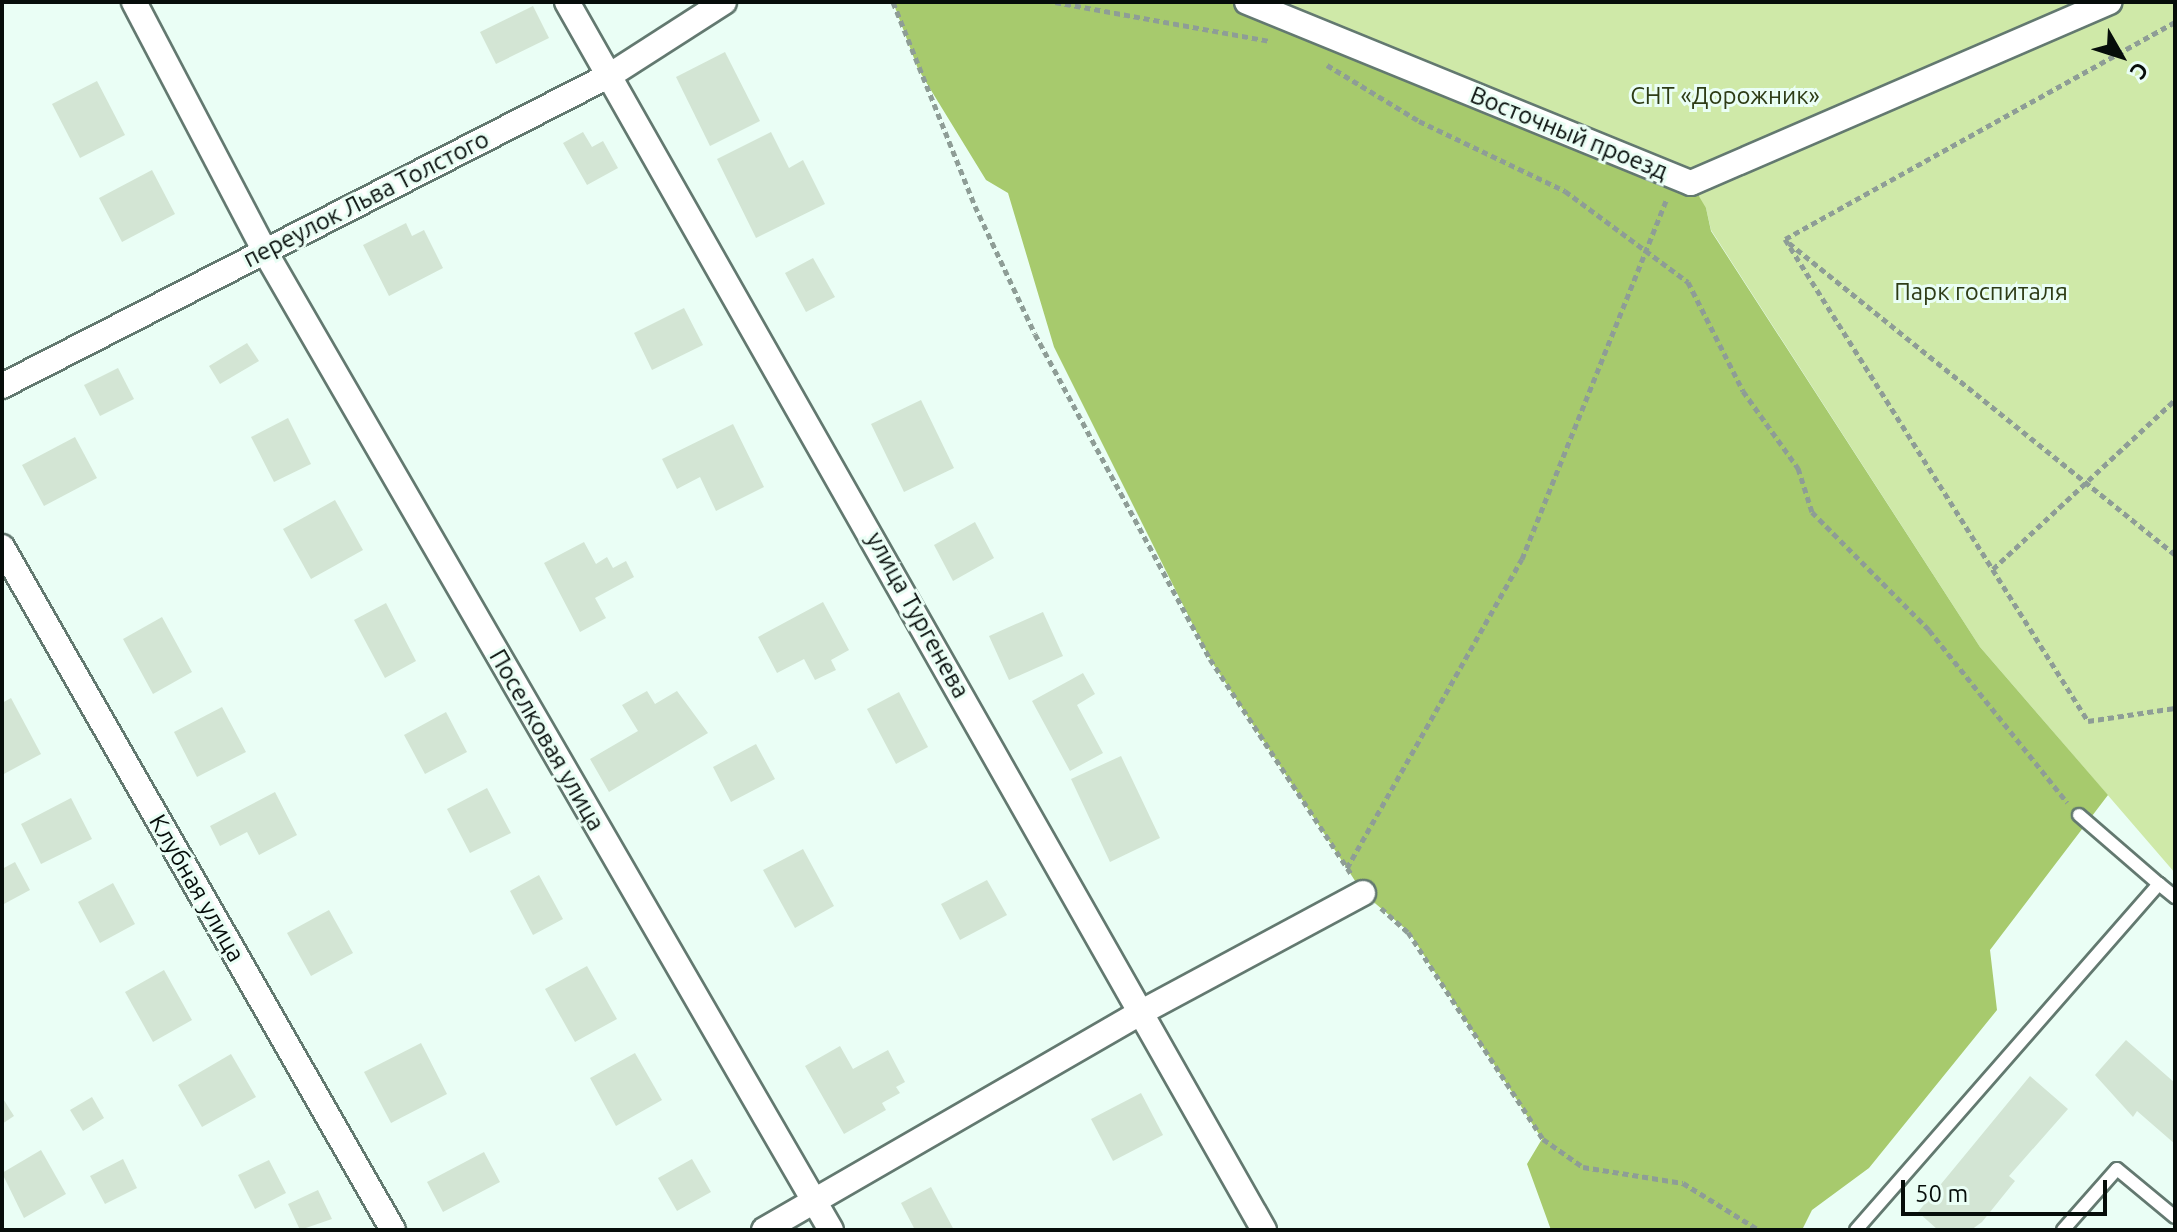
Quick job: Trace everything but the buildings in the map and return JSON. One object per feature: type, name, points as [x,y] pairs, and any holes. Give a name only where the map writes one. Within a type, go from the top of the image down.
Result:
[{"type":"street","name":"Поселковая улица","points":[[134,2],[264,250],[831,1230]]},
{"type":"street","name":"улица Тургенева","points":[[567,2],[612,74],[1264,1230]]},
{"type":"street","name":"переулок Льва Толстого","points":[[2,386],[67,350],[158,311],[264,250],[612,74],[724,2]]},
{"type":"street","name":"Восточный проезд","points":[[1247,2],[1691,183],[2109,2]]},
{"type":"street","name":"Клубная улица","points":[[2,547],[393,1230]]},
{"type":"street","points":[[764,1230],[1142,1012],[1363,893]]},
{"type":"lane","points":[[2079,815],[2175,897]]},
{"type":"lane","points":[[1856,1230],[2159,884]]},
{"type":"lane","points":[[2063,1230],[2117,1169],[2175,1217]]},
{"type":"path","points":[[893,2],[975,206],[1035,334],[1210,659],[1363,893],[1408,932],[1543,1139],[1583,1167],[1683,1183],[1759,1230]]},
{"type":"path","points":[[1055,2],[1281,43]]},
{"type":"path","points":[[1785,239],[2175,22]]},
{"type":"path","points":[[1321,61],[1419,121],[1565,191],[1688,282],[1743,391],[1798,468],[1812,512],[1929,630],[2079,815]]},
{"type":"path","points":[[1347,868],[1522,559],[1676,177]]},
{"type":"path","points":[[1785,239],[2175,554]]},
{"type":"path","points":[[1785,239],[2088,721],[2175,708]]},
{"type":"path","points":[[1993,569],[2175,400]]},
{"type":"green space","points":[[893,2],[1247,2],[1691,183],[1706,208],[1711,231],[1980,647],[2108,795],[1990,950],[1997,1010],[1869,1168],[1812,1210],[1802,1230],[1551,1230],[1527,1164],[1542,1139],[1409,932],[1363,893],[1210,659],[1054,347],[1008,193],[986,180],[918,69]]},
{"type":"green space","name":"Парк госпиталя","points":[[1247,2],[2175,2],[2175,873],[1980,647],[1711,230],[1706,208]]},
{"type":"park label","name":"СНТ «Дорожник»","points":[[1725,96]]}]
